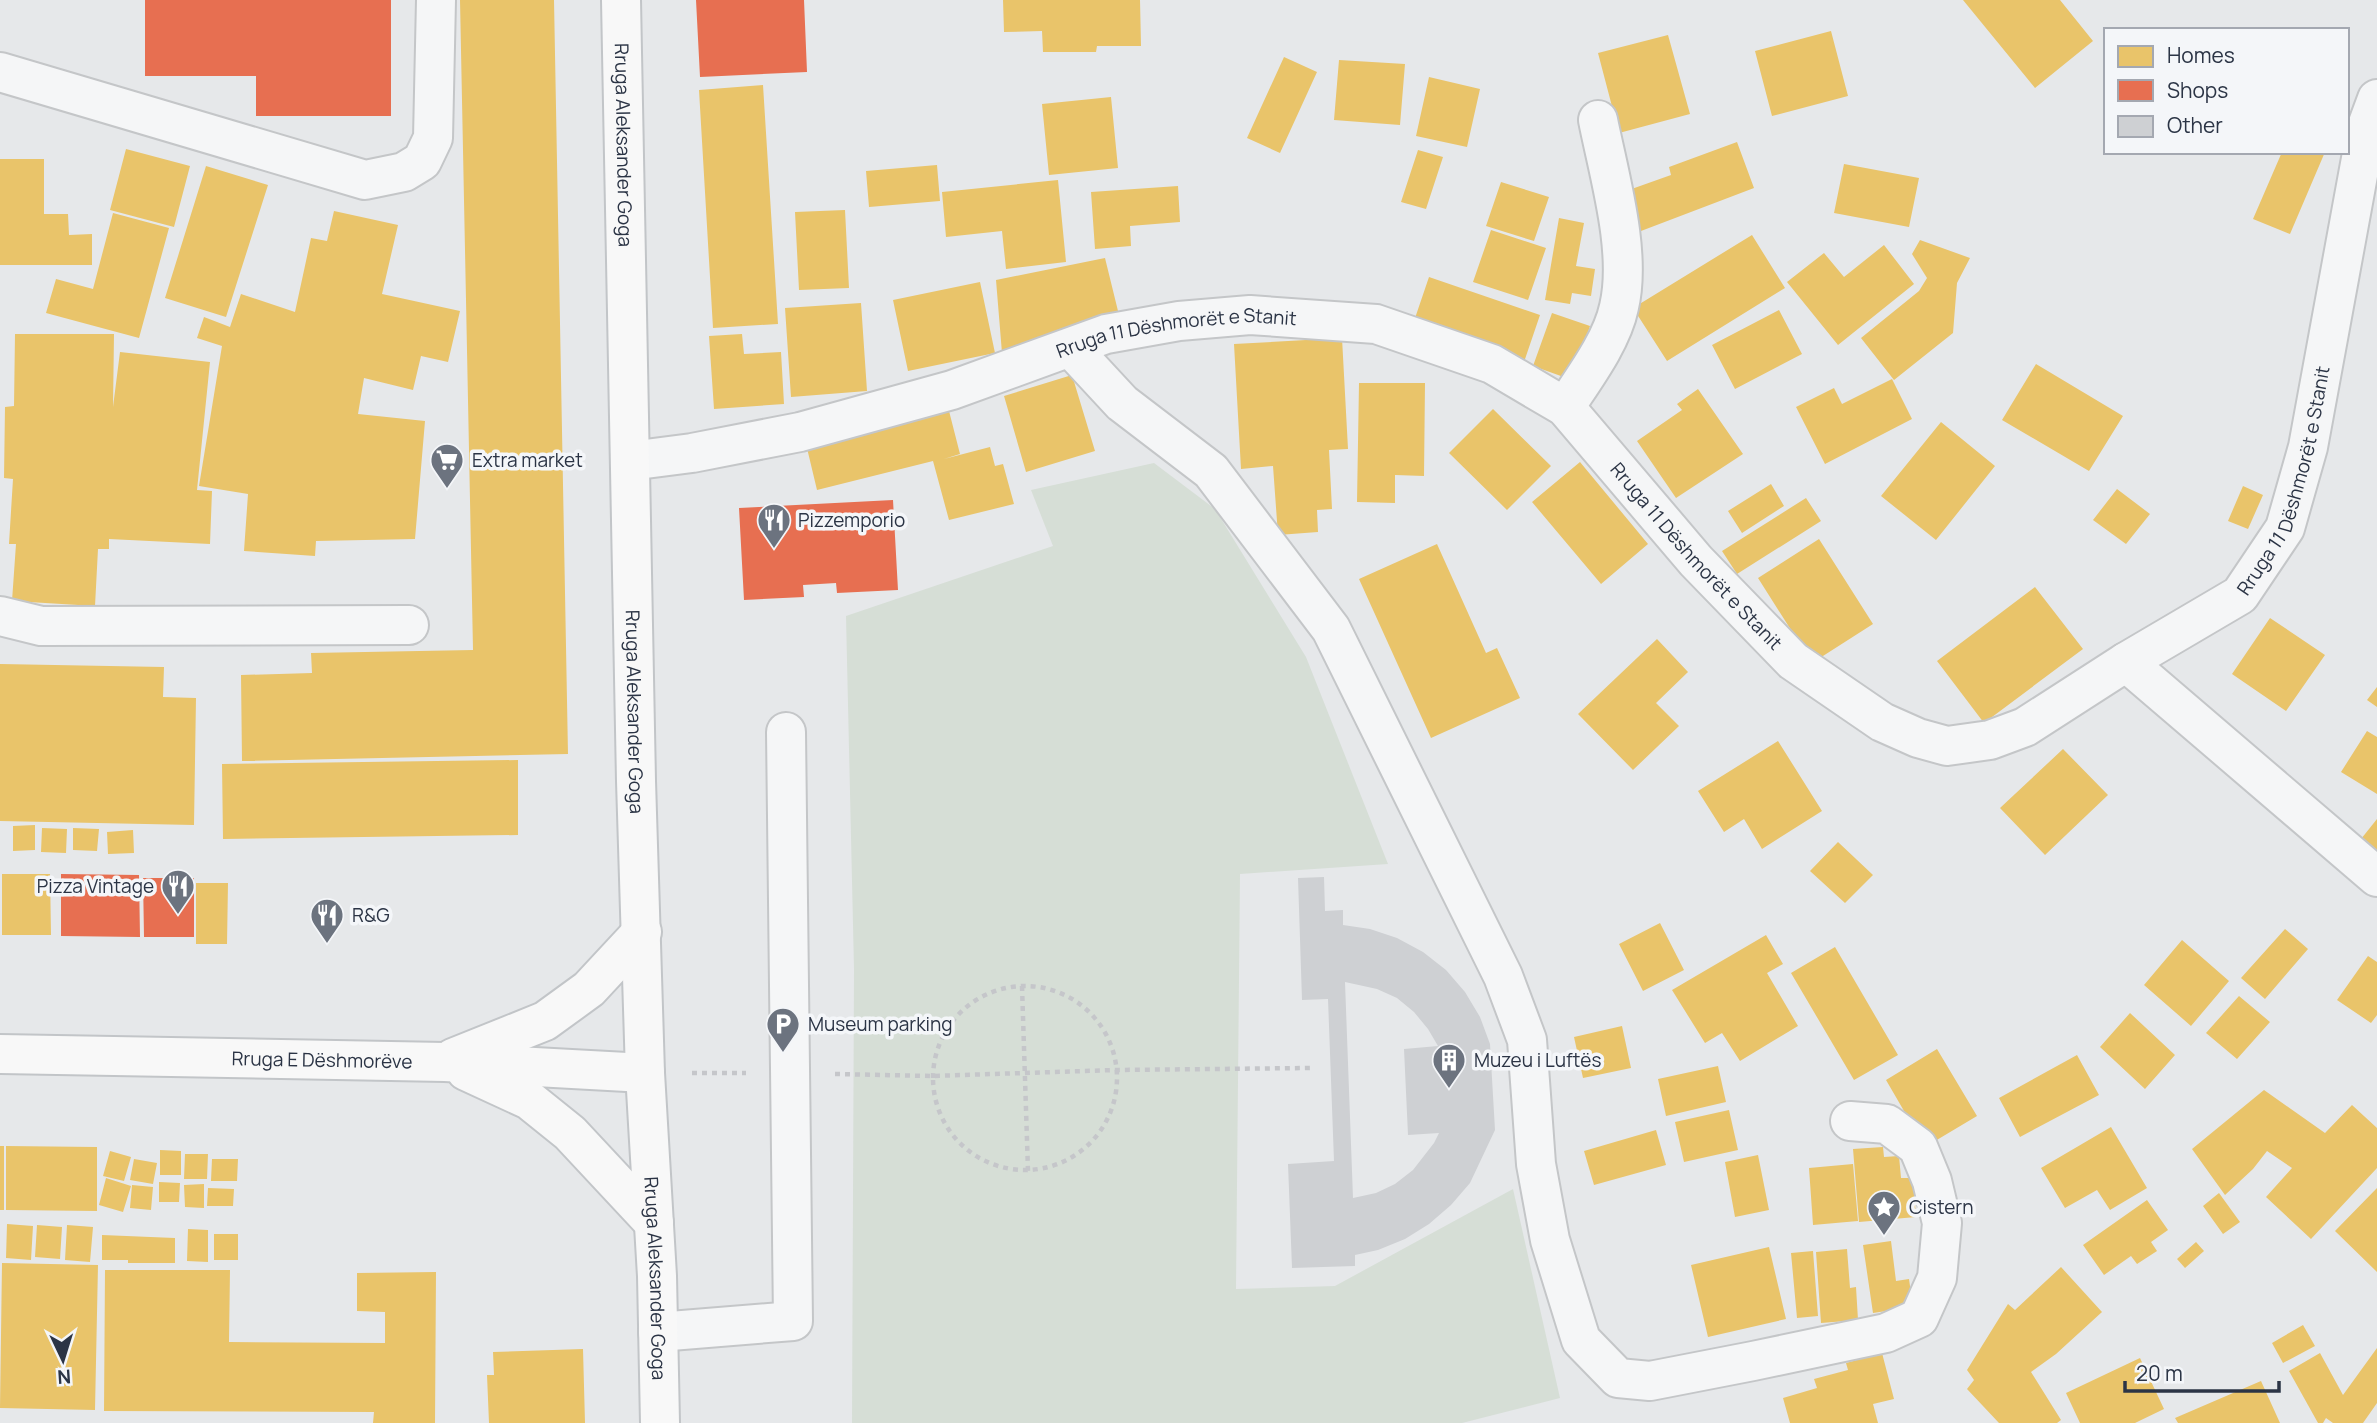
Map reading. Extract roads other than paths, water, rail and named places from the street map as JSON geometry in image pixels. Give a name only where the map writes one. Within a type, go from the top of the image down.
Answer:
[{"type":"main road","name":"Rruga Aleksander Goga","points":[[621,0],[636,781],[660,1423]]},
{"type":"main road","points":[[444,1062],[545,1021],[589,989],[642,932]]},
{"type":"main road","name":"Rruga E Dëshmorëve","points":[[0,1054],[444,1062],[645,1073]]},
{"type":"main road","points":[[444,1062],[529,1100],[570,1133],[654,1223]]},
{"type":"street","points":[[0,72],[365,180],[404,172],[422,161],[432,138],[436,0]]},
{"type":"street","name":"Rruga 11 Dëshmorët e Stanit","points":[[630,461],[692,453],[800,432],[952,390],[1107,334],[1179,321],[1251,315],[1376,324],[1492,364],[1565,407],[1696,561],[1793,661],[1882,722],[1947,747],[1990,740],[2025,727],[2240,595],[2285,528],[2308,447],[2367,125],[2377,99]]},
{"type":"street","points":[[1565,407],[1600,352],[1619,308],[1623,254],[1598,120]]},
{"type":"street","points":[[1071,348],[1122,403],[1211,471],[1331,629],[1503,976],[1527,1040],[1536,1164],[1550,1240],[1581,1340],[1618,1378],[1650,1381],[1753,1361],[1886,1333],[1919,1318],[1937,1278],[1942,1223],[1932,1181],[1918,1147],[1887,1124],[1850,1121]]},
{"type":"street","points":[[0,616],[41,626],[409,625]]},
{"type":"street","points":[[2126,663],[2377,877]]},
{"type":"street","points":[[658,1332],[793,1321],[786,732]]},
{"type":"place","name":"Extra market","points":[[447,490]]},
{"type":"place","name":"Pizzemporio","points":[[774,550]]},
{"type":"place","name":"Pizza Vintage","points":[[178,916]]},
{"type":"place","name":"R&G","points":[[327,945]]},
{"type":"place","name":"Museum parking","points":[[783,1054]]},
{"type":"place","name":"Muzeu i Luftës","points":[[1449,1090]]},
{"type":"place","name":"Cistern","points":[[1884,1237]]}]
